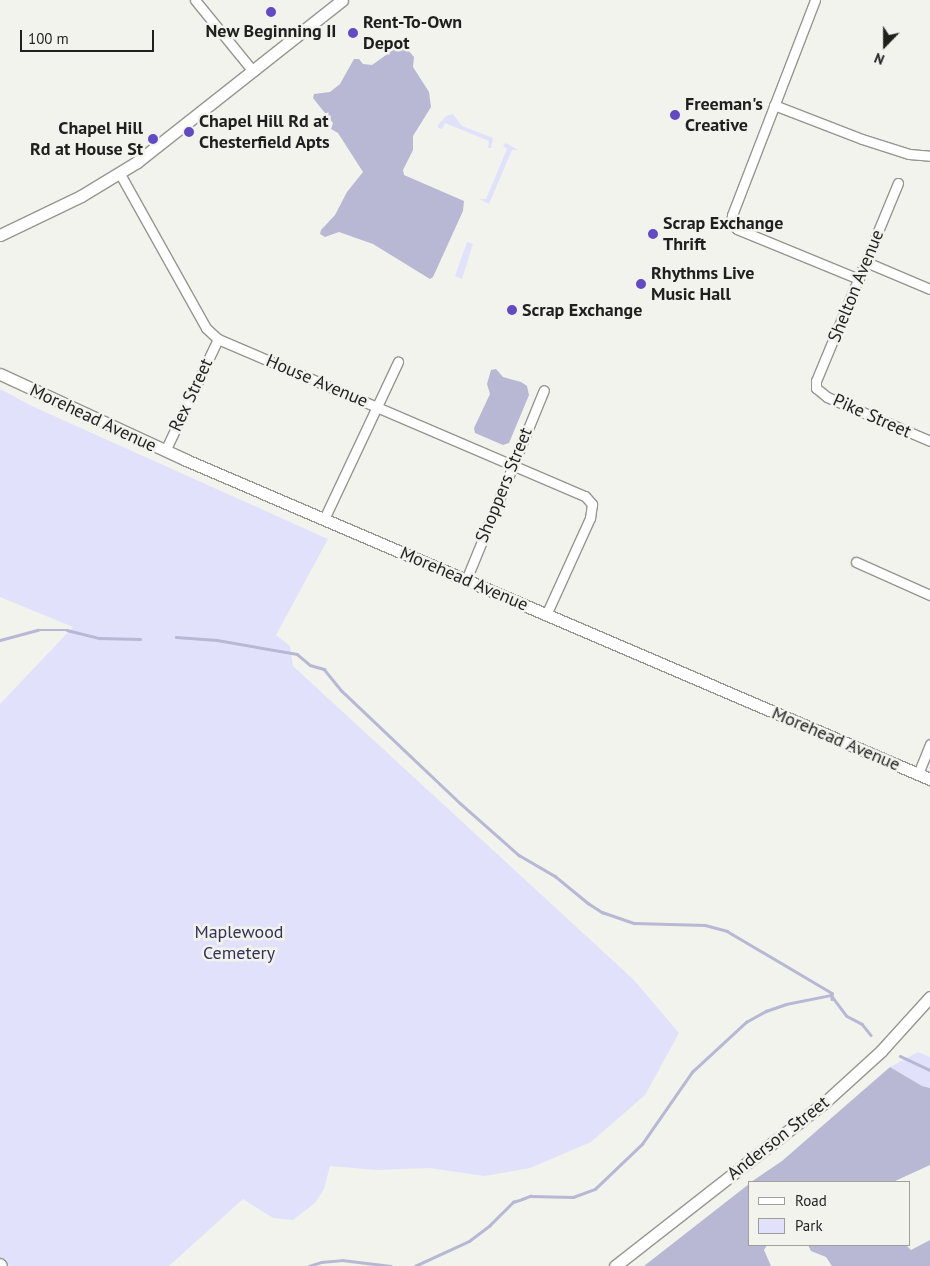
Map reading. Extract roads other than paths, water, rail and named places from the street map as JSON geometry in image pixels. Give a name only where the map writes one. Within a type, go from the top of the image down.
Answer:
[{"type":"street","points":[[195,0],[253,71]]},
{"type":"street","points":[[0,235],[81,196],[120,174],[342,0]]},
{"type":"street","points":[[815,0],[732,215],[731,223],[737,228],[859,278]]},
{"type":"street","points":[[774,105],[862,139],[909,154],[930,156]]},
{"type":"street","name":"House Avenue","points":[[120,174],[206,328],[218,339],[585,496],[592,504],[590,518],[546,615]]},
{"type":"street","name":"Shelton Avenue","points":[[816,388],[816,381],[898,183]]},
{"type":"street","points":[[866,262],[930,289]]},
{"type":"street","name":"Rex Street","points":[[165,451],[218,339]]},
{"type":"street","points":[[324,519],[398,362]]},
{"type":"street","name":"Morehead Avenue","points":[[0,374],[165,451],[930,779]]},
{"type":"street","name":"Pike Street","points":[[816,388],[827,397],[930,442]]},
{"type":"street","name":"Shoppers Street","points":[[466,580],[544,390]]},
{"type":"street","points":[[856,562],[930,595]]},
{"type":"street","points":[[918,774],[930,744]]},
{"type":"street","name":"Anderson Street","points":[[615,1266],[825,1102],[881,1051],[930,997]]},
{"type":"waterway","points":[[0,640],[38,630],[67,630],[100,638],[140,639]]},
{"type":"waterway","points":[[176,637],[217,640],[297,654],[310,665],[324,669],[342,691],[460,803],[519,855],[555,876],[588,903],[602,912],[634,923],[705,925],[727,931],[832,993],[832,999]]},
{"type":"waterway","points":[[415,1266],[469,1241],[490,1225],[513,1202],[530,1196],[573,1197],[595,1189],[642,1144],[692,1072],[746,1022],[766,1011],[786,1004],[831,995],[847,1016],[862,1024],[871,1035]]},
{"type":"waterway","points":[[900,1056],[930,1070]]},
{"type":"waterway","points":[[309,1266],[321,1262],[342,1260],[391,1266]]},
{"type":"place","name":"New Beginning II","points":[[271,12]]},
{"type":"place","name":"Rent-To-Own Depot","points":[[353,33]]},
{"type":"place","name":"Freeman's Creative","points":[[675,115]]},
{"type":"place","name":"Chapel Hill Rd at Chesterfield Apts","points":[[189,132]]},
{"type":"place","name":"Chapel Hill Rd at House St","points":[[153,139]]},
{"type":"place","name":"Scrap Exchange Thrift","points":[[653,234]]},
{"type":"place","name":"Rhythms Live Music Hall","points":[[641,284]]},
{"type":"place","name":"Scrap Exchange","points":[[512,310]]},
{"type":"park label","name":"Maplewood Cemetery","points":[[239,943]]}]
